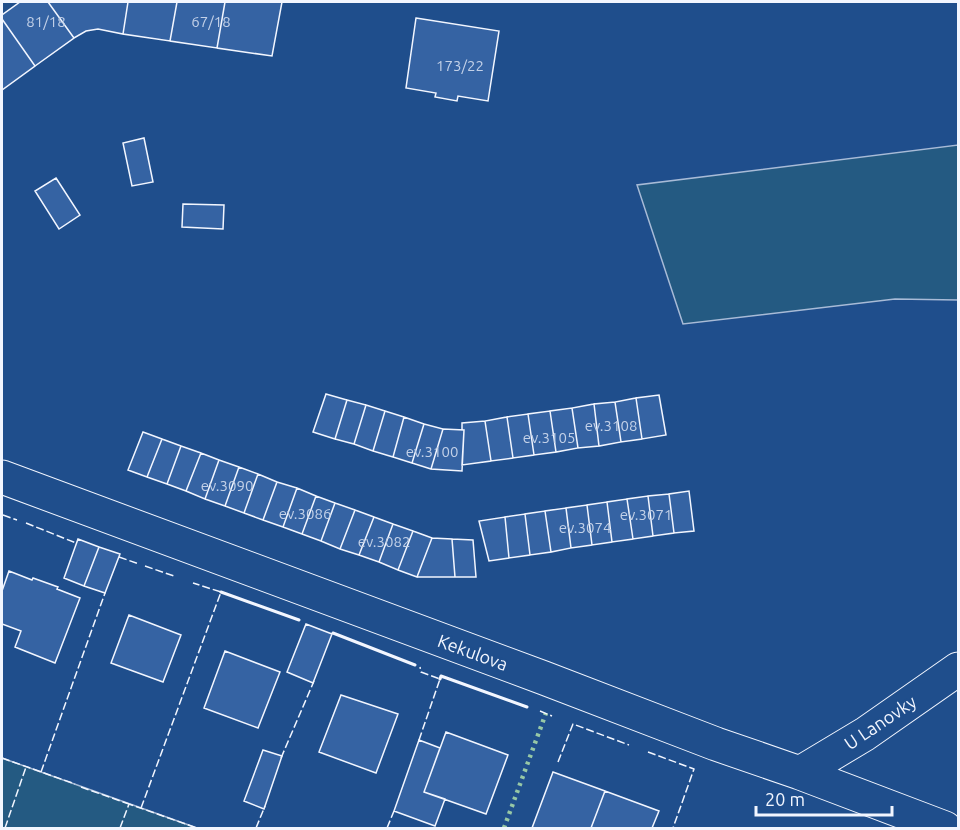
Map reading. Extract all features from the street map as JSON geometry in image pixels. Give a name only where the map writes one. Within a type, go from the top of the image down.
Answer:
[{"type":"street","name":"Kekulova","points":[[2,477],[716,744],[800,772],[945,828]]},
{"type":"street","name":"U Lanovky","points":[[800,772],[865,734],[958,669]]},
{"type":"shaded area","points":[[958,145],[958,300],[895,299],[683,324],[637,185]]},
{"type":"shaded area","points":[[2,758],[197,828],[2,828]]},
{"type":"building","points":[[20,2],[48,2],[74,38],[35,66],[2,19],[2,15]]},
{"type":"building","points":[[48,2],[128,2],[123,34],[98,29],[86,31],[74,38]]},
{"type":"building","points":[[128,2],[177,2],[170,41],[123,34]]},
{"type":"building","points":[[177,2],[225,2],[217,48],[170,41]]},
{"type":"building","points":[[225,2],[282,2],[272,56],[217,48]]},
{"type":"building","points":[[416,18],[499,31],[488,101],[458,96],[457,101],[435,97],[436,93],[406,88]]},
{"type":"building","points":[[2,19],[35,66],[2,90]]},
{"type":"building","points":[[144,138],[153,182],[132,186],[123,143]]},
{"type":"building","points":[[56,178],[80,215],[59,229],[35,191]]},
{"type":"building","points":[[183,204],[224,205],[223,229],[182,227]]},
{"type":"building","points":[[326,394],[347,400],[335,439],[313,432]]},
{"type":"building","points":[[659,395],[666,435],[642,439],[636,398]]},
{"type":"building","points":[[636,398],[642,439],[621,442],[615,402]]},
{"type":"building","points":[[347,400],[366,405],[354,444],[335,439]]},
{"type":"building","points":[[615,402],[621,442],[599,446],[594,404]]},
{"type":"building","points":[[594,404],[599,446],[578,448],[572,408]]},
{"type":"building","points":[[366,405],[385,411],[373,451],[354,444]]},
{"type":"building","points":[[572,408],[578,448],[556,452],[550,411]]},
{"type":"building","points":[[385,411],[404,417],[393,457],[373,451]]},
{"type":"building","points":[[550,411],[556,452],[534,455],[528,414]]},
{"type":"building","points":[[528,414],[534,455],[513,458],[507,417]]},
{"type":"building","points":[[404,417],[424,424],[412,463],[393,457]]},
{"type":"building","points":[[507,417],[513,458],[491,461],[485,421]]},
{"type":"building","points":[[485,421],[491,461],[462,465],[464,430],[462,430],[462,423]]},
{"type":"building","points":[[424,424],[443,429],[431,469],[412,463]]},
{"type":"building","points":[[443,429],[464,430],[462,471],[431,469]]},
{"type":"building","points":[[143,432],[162,439],[147,477],[128,470]]},
{"type":"building","points":[[162,439],[181,446],[167,484],[147,477]]},
{"type":"building","points":[[181,446],[201,453],[186,491],[167,484]]},
{"type":"building","points":[[201,453],[219,460],[205,499],[186,491]]},
{"type":"building","points":[[219,460],[239,467],[225,506],[205,499]]},
{"type":"building","points":[[239,467],[258,474],[244,513],[225,506]]},
{"type":"building","points":[[258,474],[277,482],[263,520],[244,513]]},
{"type":"building","points":[[277,482],[297,488],[283,527],[263,520]]},
{"type":"building","points":[[297,488],[316,496],[302,534],[283,527]]},
{"type":"building","points":[[689,491],[694,531],[674,533],[669,494]]},
{"type":"building","points":[[669,494],[674,533],[653,536],[648,496]]},
{"type":"building","points":[[316,496],[335,503],[321,541],[302,534]]},
{"type":"building","points":[[648,496],[653,536],[633,539],[627,499]]},
{"type":"building","points":[[627,499],[633,539],[612,542],[607,502]]},
{"type":"building","points":[[607,502],[612,542],[592,545],[587,505]]},
{"type":"building","points":[[335,503],[355,510],[340,549],[321,541]]},
{"type":"building","points":[[587,505],[592,545],[571,548],[566,508]]},
{"type":"building","points":[[566,508],[571,548],[551,552],[545,511]]},
{"type":"building","points":[[355,510],[374,517],[359,555],[340,549]]},
{"type":"building","points":[[545,511],[551,552],[530,555],[525,514]]},
{"type":"building","points":[[525,514],[530,555],[509,558],[505,517]]},
{"type":"building","points":[[374,517],[393,524],[379,562],[359,555]]},
{"type":"building","points":[[505,517],[509,558],[489,561],[479,521]]},
{"type":"building","points":[[393,524],[413,531],[398,570],[379,562]]},
{"type":"building","points":[[413,531],[432,538],[417,577],[398,570]]},
{"type":"building","points":[[432,538],[452,539],[455,577],[417,577]]},
{"type":"building","points":[[78,539],[99,547],[84,586],[64,578]]},
{"type":"building","points":[[452,539],[473,540],[476,577],[455,577]]},
{"type":"building","points":[[99,547],[120,554],[105,593],[84,586]]},
{"type":"building","points":[[9,571],[58,587],[57,589],[80,598],[55,663],[15,647],[21,631],[2,624],[2,591]]},
{"type":"building","points":[[129,615],[181,635],[163,682],[111,663]]},
{"type":"building","points":[[306,624],[332,634],[313,683],[287,672]]},
{"type":"building","points":[[225,651],[280,672],[258,728],[204,708]]},
{"type":"building","points":[[341,695],[398,714],[376,773],[319,752]]},
{"type":"building","points":[[446,732],[508,755],[486,814],[424,792]]},
{"type":"building","points":[[419,740],[440,748],[424,792],[445,799],[435,826],[394,811]]},
{"type":"building","points":[[263,750],[282,756],[264,809],[244,801]]},
{"type":"building","points":[[553,772],[605,791],[591,828],[532,828]]},
{"type":"building","points":[[605,791],[659,811],[652,828],[591,828]]},
{"type":"hedge","points":[[504,828],[546,713]]},
{"type":"fence","points":[[3,515],[17,520]]},
{"type":"fence","points":[[26,523],[76,543]]},
{"type":"fence","points":[[119,557],[139,564]]},
{"type":"fence","points":[[145,566],[174,576]]},
{"type":"fence","points":[[141,808],[221,592],[193,583]]},
{"type":"fence","points":[[41,772],[105,593]]},
{"type":"fence","points":[[419,740],[440,679],[421,672],[420,667]]},
{"type":"fence","points":[[281,758],[314,681]]},
{"type":"fence","points":[[540,711],[552,716]]},
{"type":"fence","points":[[558,762],[573,724],[629,745]]},
{"type":"fence","points":[[648,752],[694,769],[673,828]]},
{"type":"fence","points":[[2,758],[75,784]]},
{"type":"fence","points":[[5,828],[26,767]]},
{"type":"fence","points":[[81,787],[129,804]]},
{"type":"fence","points":[[120,828],[129,804],[197,828]]},
{"type":"fence","points":[[256,828],[265,806]]},
{"type":"fence","points":[[387,828],[394,811]]},
{"type":"wall","points":[[221,592],[299,620]]},
{"type":"wall","points":[[333,633],[415,665]]},
{"type":"wall","points":[[440,679],[441,676],[527,707]]}]
